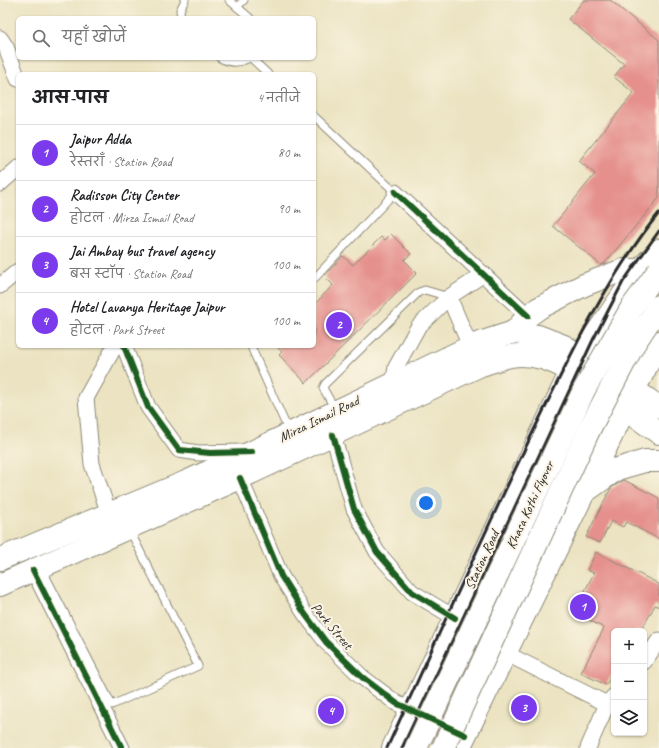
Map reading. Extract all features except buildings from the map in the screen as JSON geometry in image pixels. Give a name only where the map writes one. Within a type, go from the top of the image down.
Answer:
[{"type":"main road","points":[[521,324],[539,308],[584,285],[622,270],[650,270],[659,250]]},
{"type":"main road","name":"Station Road","points":[[393,748],[576,364],[650,270]]},
{"type":"main road","name":"Khasa Kothi Flyover","points":[[416,748],[584,390],[632,307],[650,270]]},
{"type":"main road","name":"Khasa Kothi Flyover","points":[[443,748],[590,428],[634,344],[659,306]]},
{"type":"main road","name":"Mirza Ismail Road","points":[[0,559],[252,452],[470,346],[521,324],[538,336],[564,346],[576,364],[630,399]]},
{"type":"main road","points":[[462,741],[659,342]]},
{"type":"main road","name":"Mirza Ismail Road","points":[[0,585],[240,478],[481,365],[512,356],[535,356],[556,363],[576,364]]},
{"type":"main road","points":[[630,399],[659,407]]},
{"type":"main road","points":[[630,399],[659,433]]},
{"type":"main road","points":[[584,492],[617,469],[645,461],[659,461]]},
{"type":"street","points":[[0,38],[6,47],[16,74]]},
{"type":"street","points":[[0,184],[16,170]]},
{"type":"street","points":[[395,192],[484,274],[521,324]]},
{"type":"street","points":[[0,286],[16,273]]},
{"type":"street","points":[[393,384],[396,367],[418,327],[449,297],[484,274]]},
{"type":"street","points":[[449,297],[470,346]]},
{"type":"street","points":[[109,514],[92,464],[86,398],[114,348]]},
{"type":"street","points":[[125,348],[148,406],[179,450],[210,453],[252,452]]},
{"type":"street","points":[[333,435],[354,509],[377,552],[412,592],[455,618]]},
{"type":"street","name":"Park Street","points":[[240,478],[281,576],[305,614],[322,636],[362,676],[396,703],[411,710],[462,741]]},
{"type":"street","points":[[37,569],[122,748]]},
{"type":"street","points":[[647,658],[659,640]]},
{"type":"street","points":[[505,653],[611,700],[588,748]]},
{"type":"lane","points":[[180,16],[180,10],[185,0]]},
{"type":"lane","points":[[229,0],[248,16]]},
{"type":"lane","points":[[237,6],[244,0]]},
{"type":"lane","points":[[226,60],[235,63],[246,60]]},
{"type":"lane","points":[[253,60],[266,72]]},
{"type":"lane","points":[[316,118],[395,192],[316,277]]},
{"type":"lane","points":[[336,411],[325,394],[323,388],[325,384],[419,292],[425,290],[449,297]]},
{"type":"lane","points":[[252,348],[290,434]]},
{"type":"lane","points":[[37,569],[112,705],[119,702],[198,666],[128,528]]},
{"type":"railway","points":[[387,748],[495,511],[575,347],[622,264],[659,213]]},
{"type":"railway","points":[[402,748],[593,340],[623,282],[659,231]]},
{"type":"cycle path","points":[[395,192],[528,316]]},
{"type":"cycle path","points":[[125,348],[148,407],[179,450],[210,453],[252,452]]},
{"type":"cycle path","points":[[333,435],[354,509],[377,552],[412,592],[455,618]]},
{"type":"cycle path","points":[[240,478],[281,576],[305,614],[326,642],[362,677],[396,703],[465,735]]},
{"type":"cycle path","points":[[33,570],[122,748]]},
{"type":"place","name":"Radisson City Center","points":[[339,325]]},
{"type":"place","name":"Jaipur Adda","points":[[583,607]]},
{"type":"place","name":"Jai Ambay bus travel agency","points":[[524,708]]},
{"type":"place","name":"Hotel Lavanya Heritage Jaipur","points":[[331,711]]}]
